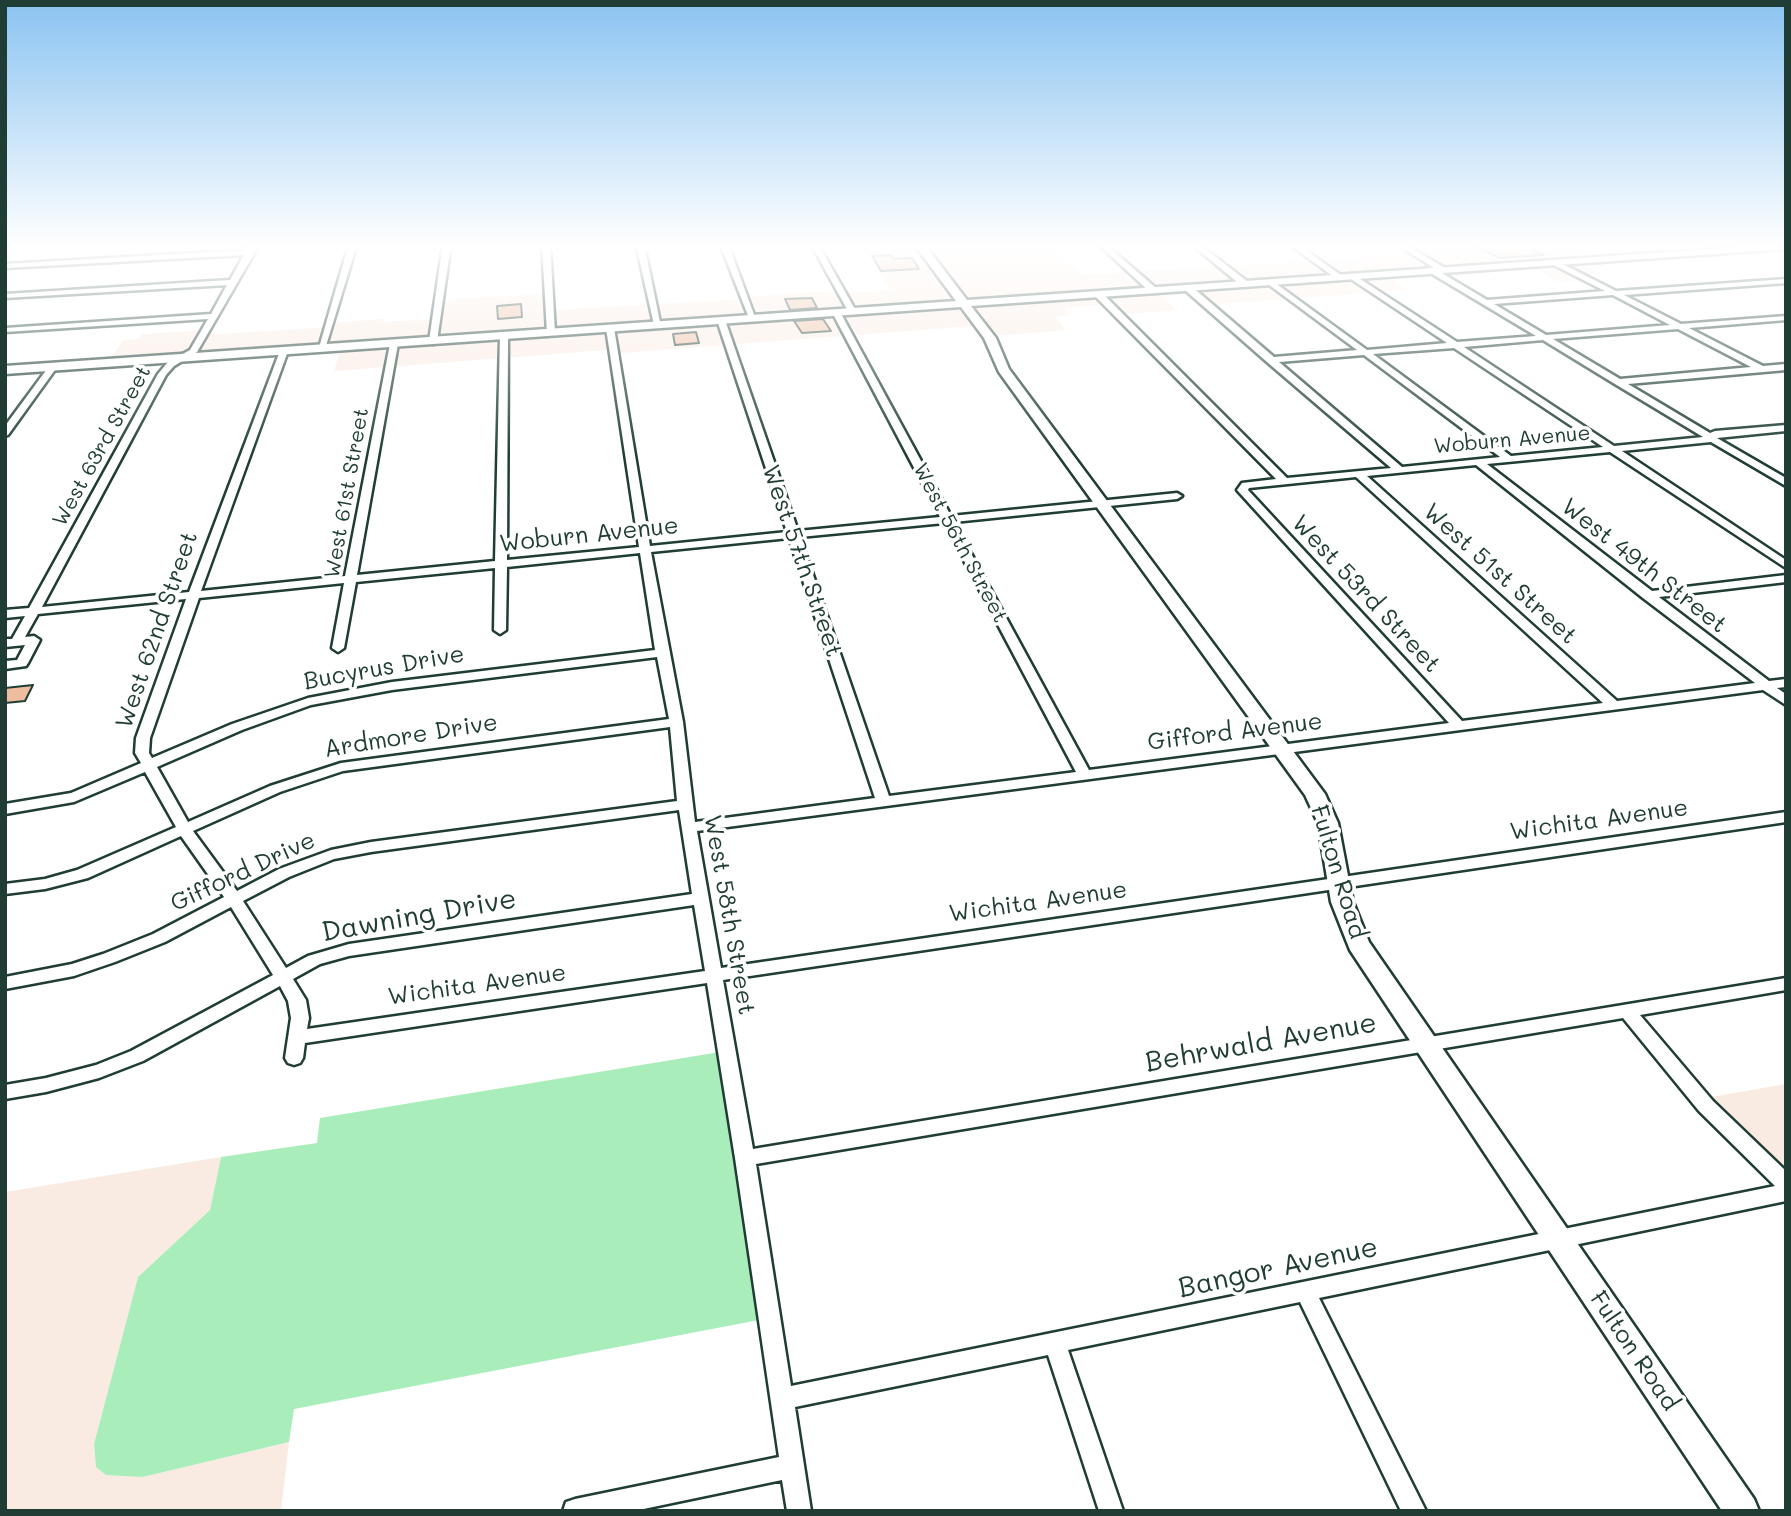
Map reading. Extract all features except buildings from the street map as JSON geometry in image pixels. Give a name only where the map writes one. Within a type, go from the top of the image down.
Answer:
[{"type":"main road","points":[[5,370],[798,315]]},
{"type":"main road","name":"Fulton Road","points":[[972,315],[990,338],[1003,369],[1315,794],[1328,823],[1342,902],[1358,944],[1742,1511]]},
{"type":"street","points":[[321,349],[331,315]]},
{"type":"street","points":[[433,341],[437,315]]},
{"type":"street","points":[[550,315],[551,332]]},
{"type":"street","points":[[656,315],[658,325]]},
{"type":"street","name":"West 56th Street","points":[[837,315],[1084,774]]},
{"type":"street","points":[[1119,315],[1283,480]]},
{"type":"street","points":[[1218,315],[1399,470]]},
{"type":"street","points":[[1315,315],[1509,459]]},
{"type":"street","points":[[1411,315],[1786,565]]},
{"type":"street","points":[[1506,315],[1786,484]]},
{"type":"street","points":[[1656,315],[1761,369]]},
{"type":"street","points":[[5,330],[214,316]]},
{"type":"street","name":"West 63rd Street","points":[[11,642],[33,611],[162,374],[171,364],[186,358],[192,352],[214,316]]},
{"type":"street","points":[[1270,360],[1786,318]]},
{"type":"street","name":"West 57th Street","points":[[721,320],[883,801]]},
{"type":"street","name":"West 58th Street","points":[[610,328],[648,550],[662,653],[676,722],[685,805],[746,1158],[799,1511]]},
{"type":"street","points":[[500,630],[504,336]]},
{"type":"street","name":"West 61st Street","points":[[338,648],[394,344]]},
{"type":"street","name":"West 62nd Street","points":[[284,351],[192,597],[143,738],[142,753],[184,830],[234,899],[297,1000],[300,1018],[294,1058]]},
{"type":"street","points":[[5,433],[53,367]]},
{"type":"street","points":[[1618,382],[1786,367]]},
{"type":"street","name":"Woburn Avenue","points":[[1242,490],[1247,485],[1283,480],[1711,439],[1715,435],[1786,428]]},
{"type":"street","name":"West 49th Street","points":[[1478,462],[1786,701]]},
{"type":"street","name":"West 51st Street","points":[[1358,474],[1614,705]]},
{"type":"street","name":"West 53rd Street","points":[[1242,490],[1459,726]]},
{"type":"street","name":"Woburn Avenue","points":[[5,614],[1177,496]]},
{"type":"street","points":[[1647,594],[1786,578]]},
{"type":"street","name":"West 63rd Street","points":[[5,665],[22,663],[34,640],[11,642]]},
{"type":"street","name":"Bucyrus Drive","points":[[5,809],[74,797],[272,713],[353,691],[662,653]]},
{"type":"street","name":"Gifford Avenue","points":[[690,827],[1786,683]]},
{"type":"street","name":"Ardmore Drive","points":[[5,889],[45,884],[82,874],[275,789],[341,767],[676,722]]},
{"type":"street","name":"Gifford Drive","points":[[5,983],[74,970],[109,958],[159,938],[284,873],[331,855],[372,847],[685,805]]},
{"type":"street","name":"Wichita Avenue","points":[[298,1037],[1786,817]]},
{"type":"street","name":"Dawning Drive","points":[[5,1092],[46,1085],[99,1071],[137,1056],[314,960],[349,950],[702,898]]},
{"type":"street","name":"Behrwald Avenue","points":[[746,1158],[1786,984]]},
{"type":"street","points":[[1627,1011],[1706,1106],[1786,1184]]},
{"type":"street","name":"Bangor Avenue","points":[[782,1399],[1786,1192]]},
{"type":"street","points":[[1306,1293],[1413,1511]]},
{"type":"street","points":[[1055,1344],[1111,1511]]},
{"type":"street","points":[[575,1511],[792,1466]]},
{"type":"shaded area","points":[[441,315],[1069,315],[1055,316],[1066,330],[995,336],[986,325],[620,353],[619,349],[334,371],[342,345],[110,360],[123,340],[139,339],[142,334],[208,330],[206,335],[330,327],[332,323],[383,319],[384,322],[440,319]]},
{"type":"shaded area","points":[[1786,1084],[1786,1169],[1711,1097]]},
{"type":"shaded area","points":[[221,1157],[210,1210],[138,1277],[94,1444],[96,1466],[143,1477],[289,1442],[281,1511],[5,1511],[5,1192]]},
{"type":"green space","points":[[720,1052],[759,1320],[294,1409],[289,1442],[143,1477],[106,1475],[96,1467],[94,1444],[138,1277],[210,1210],[221,1157],[317,1143],[320,1118]]}]
